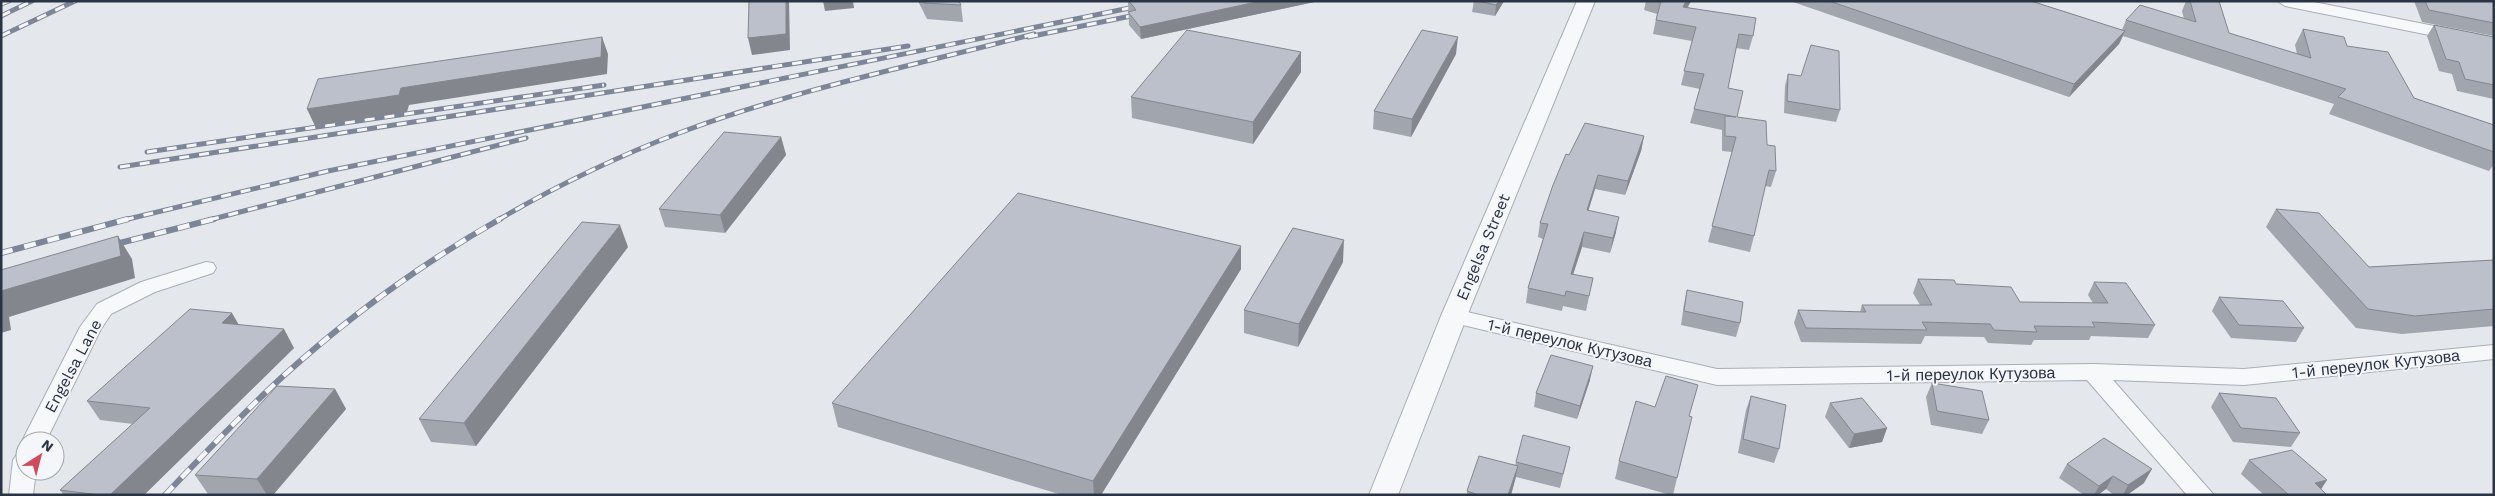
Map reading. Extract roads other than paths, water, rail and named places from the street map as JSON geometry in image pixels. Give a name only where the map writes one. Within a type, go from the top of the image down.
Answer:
[{"type":"street","name":"Engelsa Street","points":[[1383,495],[1454,316],[1586,1]]},
{"type":"street","points":[[2285,1],[2494,43]]},
{"type":"street","name":"Engelsa Lane","points":[[39,431],[91,327],[104,309],[148,287],[206,268]]},
{"type":"street","name":"1-й переулок Кутузова","points":[[1454,316],[1717,377],[2093,372],[2244,377],[2494,352]]},
{"type":"street","points":[[2093,372],[2202,495]]},
{"type":"street","points":[[21,495],[23,481]]},
{"type":"railway","points":[[1,4],[9,1]]},
{"type":"railway","points":[[1,16],[32,1]]},
{"type":"railway","points":[[1,36],[75,1]]},
{"type":"railway","points":[[127,219],[328,171],[1164,1]]},
{"type":"railway","points":[[1028,37],[1131,16]]},
{"type":"railway","points":[[498,220],[542,195],[609,162],[679,133],[722,118],[810,91],[1034,34]]},
{"type":"railway","points":[[120,167],[908,46]]},
{"type":"railway","points":[[147,152],[604,85]]},
{"type":"railway","points":[[209,220],[526,138]]},
{"type":"railway","points":[[1,253],[127,219]]},
{"type":"railway","points":[[108,246],[214,219]]},
{"type":"railway","points":[[165,495],[221,436],[305,356],[358,313],[413,273],[500,219]]}]
